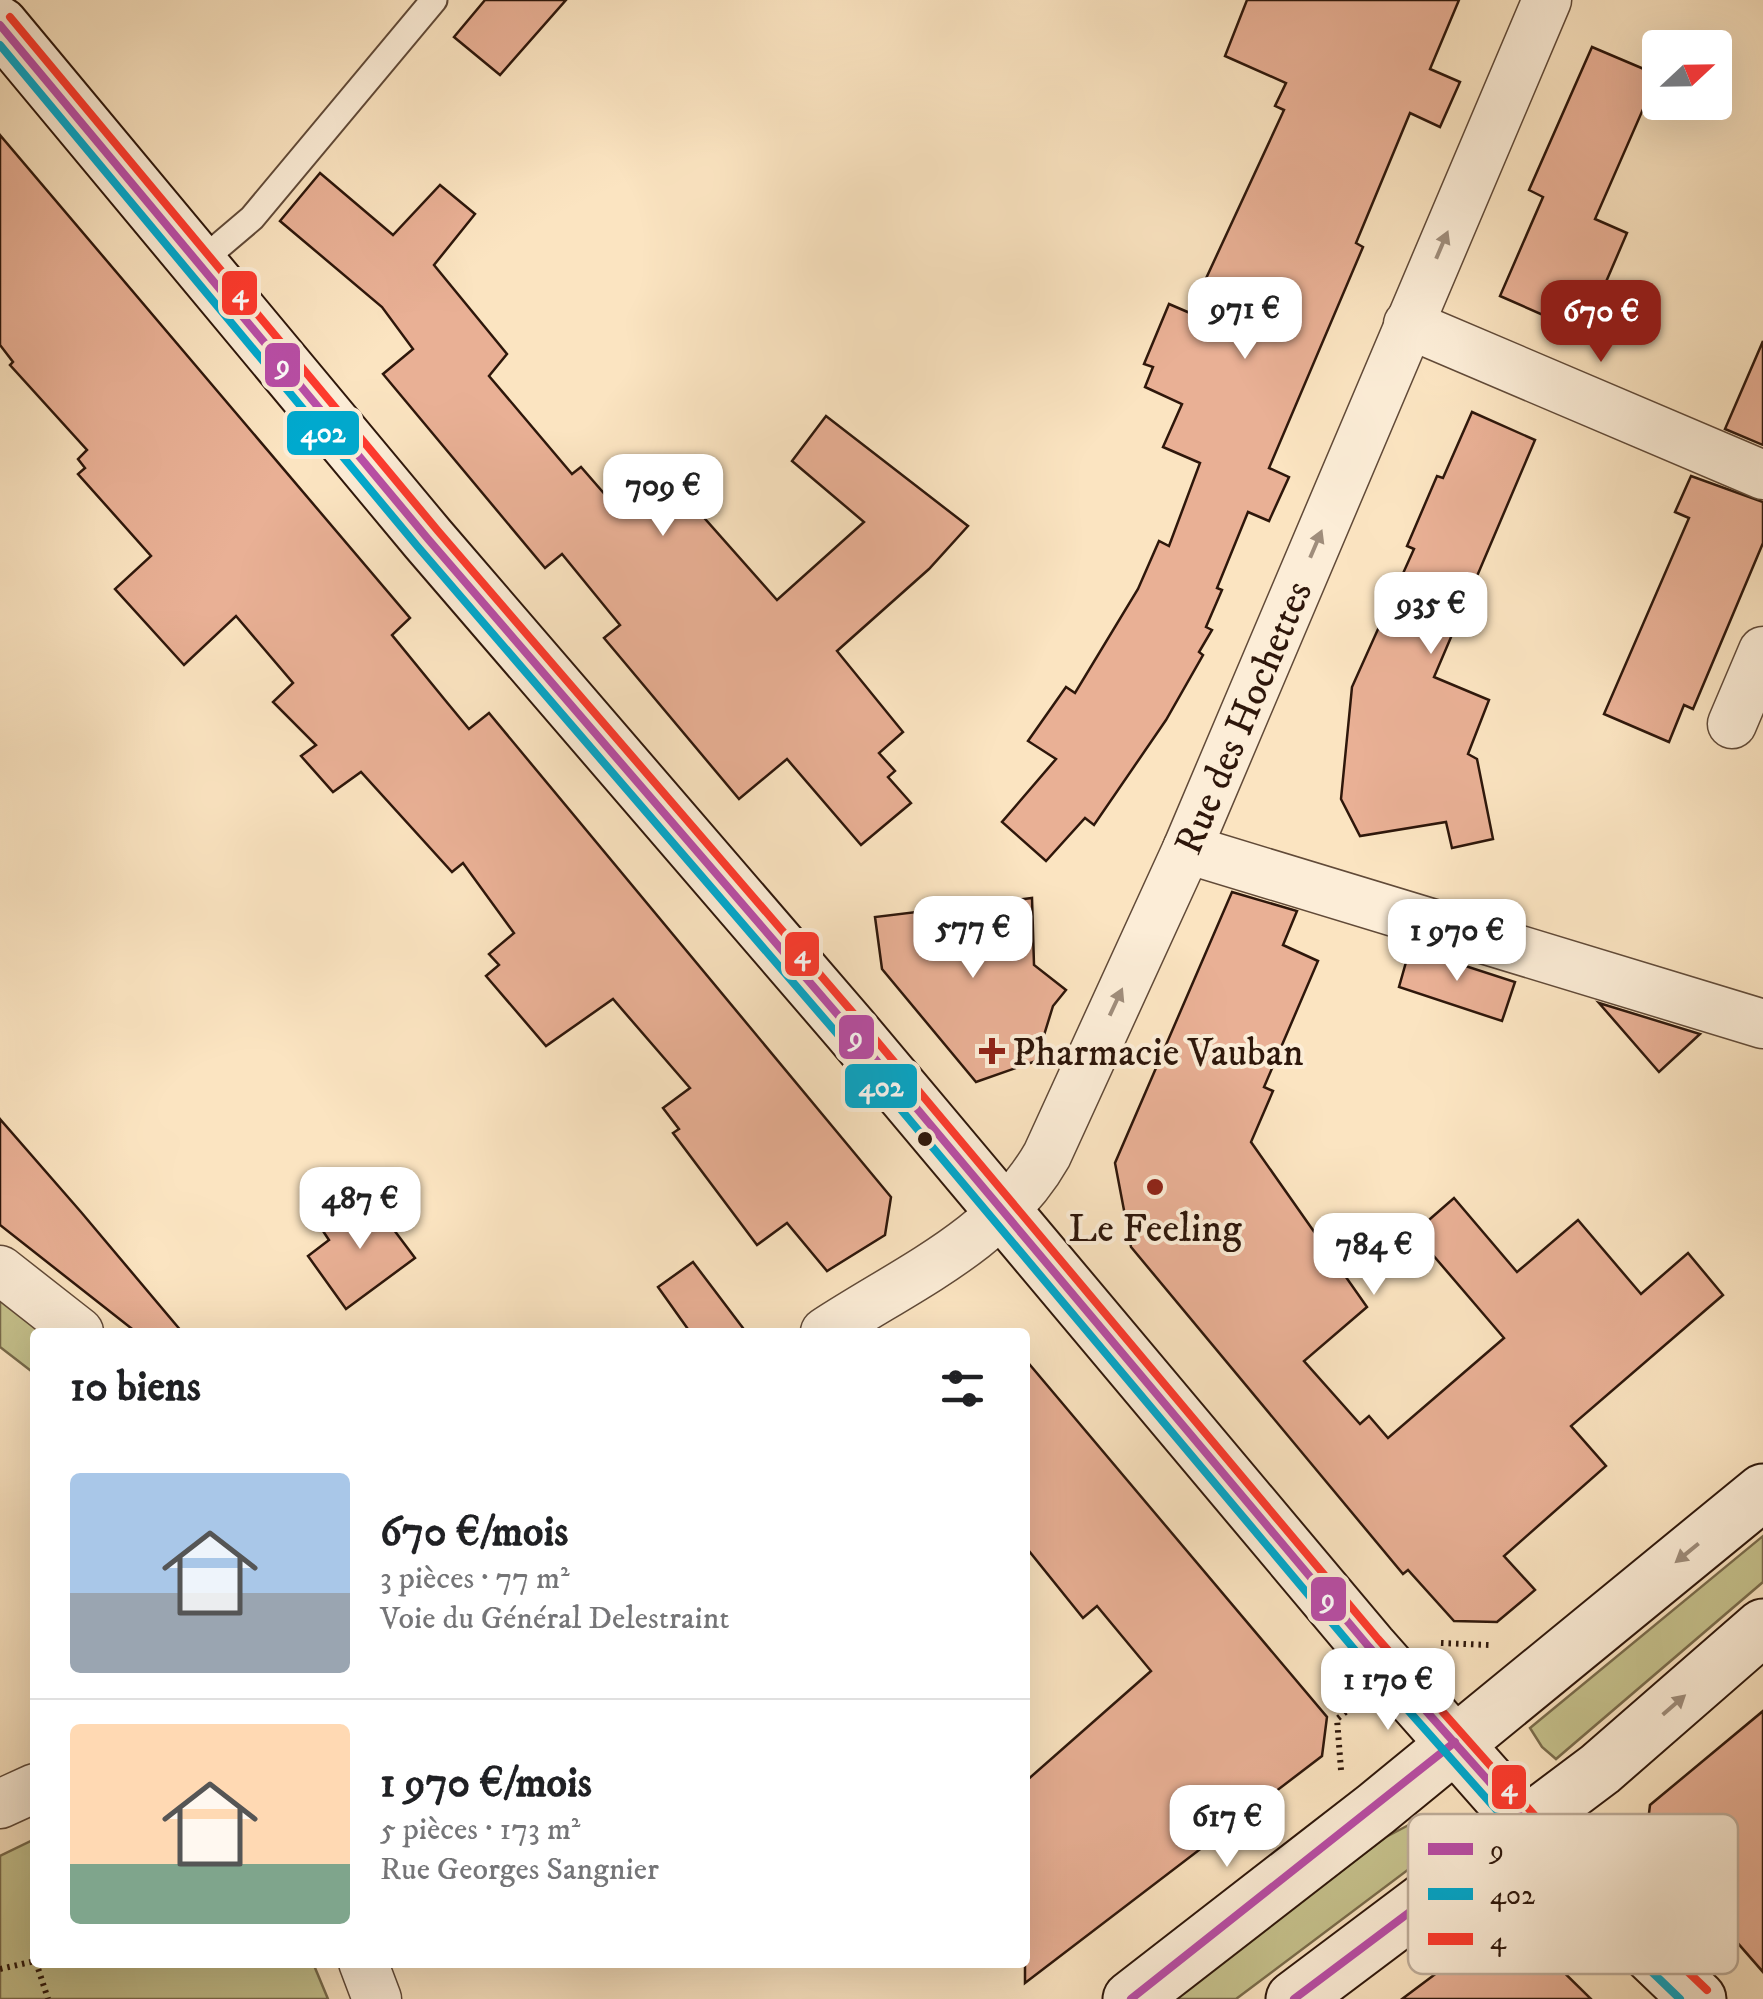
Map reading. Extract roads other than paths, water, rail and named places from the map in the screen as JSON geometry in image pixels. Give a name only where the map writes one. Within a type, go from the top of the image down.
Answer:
[{"type":"main road","points":[[0,24],[1369,1648],[1518,1814]]},
{"type":"main road","points":[[1130,1999],[1763,1492]]},
{"type":"main road","points":[[1540,1814],[1600,1769],[1763,1627]]},
{"type":"main road","points":[[1294,1999],[1408,1914]]},
{"type":"main road","points":[[1672,1974],[1698,1999]]},
{"type":"street","name":"Rue des Hochettes","points":[[833,1328],[948,1260],[1028,1189],[1047,1155],[1187,850],[1547,0]]},
{"type":"street","points":[[1408,324],[1763,474]]},
{"type":"street","points":[[1732,724],[1763,651]]},
{"type":"street","points":[[1187,850],[1763,1024]]},
{"type":"street","points":[[0,1270],[73,1328]]},
{"type":"street","points":[[0,1804],[30,1790]]},
{"type":"street","points":[[365,1968],[377,1999]]},
{"type":"lane","points":[[199,263],[252,218],[434,0]]},
{"type":"place","name":"Pharmacie Vauban","points":[[992,1051]]},
{"type":"place","name":"Le Feeling","points":[[1155,1187]]}]
